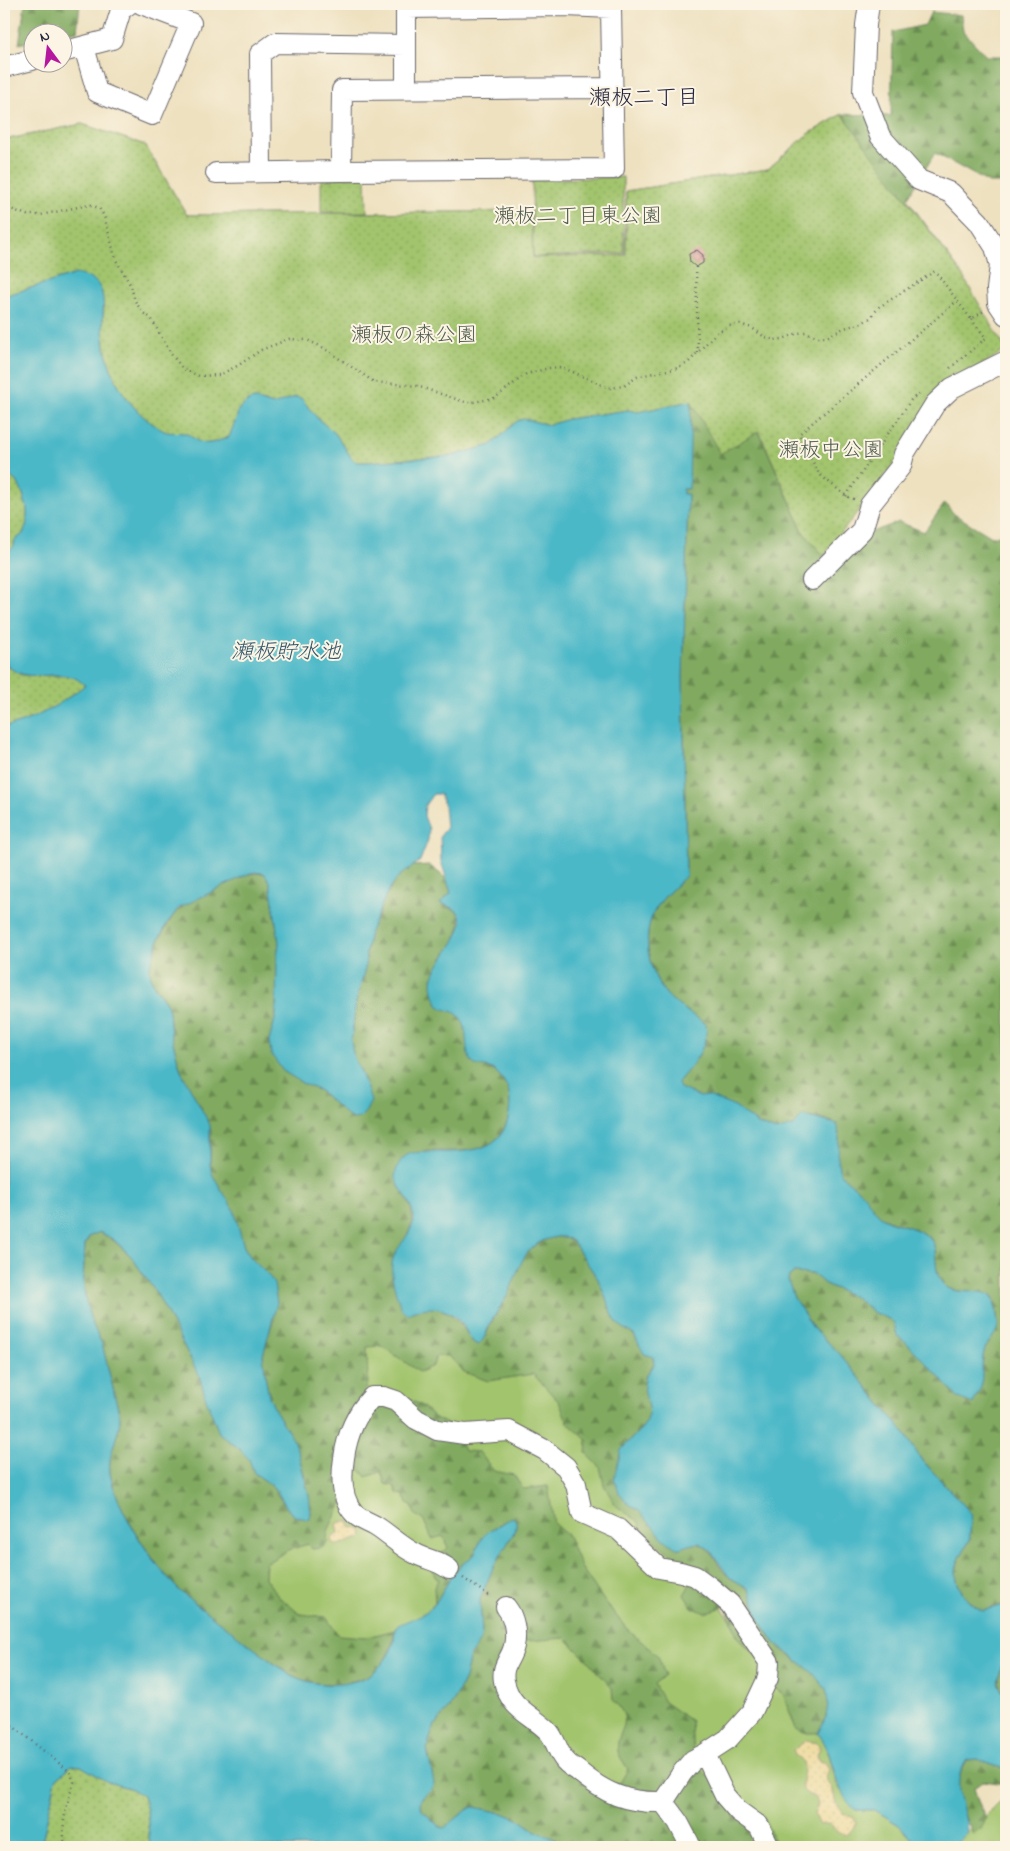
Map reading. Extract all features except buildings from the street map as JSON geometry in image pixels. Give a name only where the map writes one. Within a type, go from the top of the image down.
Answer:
[{"type":"street","points":[[72,49],[112,39],[121,10],[129,4]]},
{"type":"street","points":[[84,46],[98,92],[152,115],[191,23],[141,4]]},
{"type":"street","points":[[869,4],[866,25],[863,92],[880,136],[919,180],[951,193],[1001,245],[997,289],[1002,309]]},
{"type":"street","points":[[216,173],[614,169],[611,8],[566,5],[437,5],[406,8],[406,89]]},
{"type":"street","points":[[261,172],[260,54],[275,43],[405,45]]},
{"type":"street","points":[[4,67],[22,62]]},
{"type":"street","points":[[341,171],[342,90],[613,88]]},
{"type":"street","points":[[812,580],[862,530],[870,505],[901,466],[904,454],[934,404],[952,388],[1006,361]]},
{"type":"street","points":[[449,1569],[438,1561],[419,1556],[403,1548],[378,1527],[354,1514],[343,1493],[342,1469],[346,1440],[364,1405],[372,1397],[384,1397],[396,1401],[416,1419],[437,1430],[465,1434],[509,1431],[545,1450],[566,1467],[576,1484],[582,1513],[618,1529],[659,1568],[695,1576],[730,1604],[769,1662],[768,1678],[752,1712],[728,1738],[693,1760],[663,1802]]},
{"type":"street","points":[[506,1607],[511,1614],[515,1631],[514,1647],[504,1665],[504,1680],[510,1698],[527,1715],[549,1732],[563,1758],[602,1790],[624,1799],[663,1802]]},
{"type":"street","points":[[705,1754],[725,1796],[738,1811],[759,1826],[769,1847]]},
{"type":"street","points":[[663,1802],[678,1822],[689,1842],[687,1847]]},
{"type":"path","points":[[4,205],[27,214],[41,215],[91,205],[99,208],[104,216],[116,260],[131,286],[135,300],[143,313],[151,318],[171,354],[183,368],[199,376],[219,375],[239,365],[261,350],[289,339],[307,340],[322,347],[374,382],[417,386],[468,404],[494,398],[526,374],[549,368],[560,367],[609,388],[624,386],[637,377],[661,371],[675,370],[688,363],[715,334],[728,326],[740,324],[774,340],[806,332],[817,337],[827,337],[844,328],[862,323],[870,318],[879,307],[935,271],[970,319],[1002,309]]},
{"type":"path","points":[[696,267],[698,354]]},
{"type":"path","points":[[870,505],[846,496],[819,474],[799,434],[957,301]]},
{"type":"path","points":[[4,680],[4,692]]},
{"type":"path","points":[[449,1569],[506,1607]]},
{"type":"path","points":[[4,1719],[70,1772],[74,1782],[64,1815],[63,1829],[66,1847]]},
{"type":"green space","points":[[25,4],[80,4],[77,31],[72,32],[72,22],[22,22]]},
{"type":"green space","points":[[931,12],[961,15],[963,31],[986,56],[1006,56],[1006,183],[989,183],[935,153],[907,199],[959,270],[931,311],[759,432],[804,533],[824,556],[864,535],[899,522],[924,532],[945,503],[954,514],[992,537],[1006,533],[1006,1604],[983,1611],[972,1604],[962,1592],[956,1572],[961,1555],[970,1540],[971,1513],[921,1459],[903,1431],[839,1353],[813,1328],[794,1298],[788,1280],[789,1276],[794,1273],[813,1274],[825,1284],[855,1297],[873,1312],[891,1320],[894,1323],[897,1335],[908,1344],[959,1398],[982,1368],[984,1351],[997,1329],[997,1312],[994,1299],[985,1294],[956,1290],[944,1285],[938,1274],[935,1248],[930,1238],[912,1228],[881,1217],[842,1177],[839,1169],[833,1122],[803,1116],[793,1126],[777,1131],[758,1124],[735,1107],[708,1096],[700,1097],[679,1088],[678,1082],[698,1056],[705,1042],[706,1024],[679,1006],[663,991],[652,969],[649,957],[648,932],[650,920],[658,905],[686,876],[683,677],[688,495],[683,494],[683,489],[688,489],[76,274],[4,296],[4,140],[82,124],[145,145],[187,215],[531,211],[532,258],[625,255],[626,191],[768,169],[807,135],[842,114],[891,116],[893,32],[925,25]]},
{"type":"green space","points":[[22,24],[22,43],[19,44]]},
{"type":"green space","name":"瀬板の森公園","points":[[842,114],[959,270],[1006,349],[993,359],[953,379],[893,465],[824,556],[804,533],[759,431],[720,454],[691,401],[638,412],[628,410],[568,419],[549,425],[524,419],[517,421],[491,445],[451,456],[356,462],[335,433],[319,420],[301,398],[295,397],[273,405],[255,399],[250,400],[238,410],[229,437],[212,443],[204,443],[186,434],[169,433],[160,429],[131,404],[115,379],[106,352],[103,322],[104,307],[76,274],[4,296],[4,140],[82,124],[145,145],[187,215],[531,211],[533,258],[626,255],[626,191],[768,169],[807,135]]},
{"type":"green space","points":[[366,177],[367,212],[321,212],[321,178]]},
{"type":"green space","name":"瀬板二丁目東公園","points":[[623,177],[624,253],[533,257],[532,180]]},
{"type":"green space","points":[[4,471],[18,483],[23,494],[27,508],[27,523],[23,534],[15,540],[14,546],[4,557]]},
{"type":"green space","points":[[4,653],[7,666],[21,675],[68,676],[76,678],[85,685],[47,711],[26,721],[4,727]]},
{"type":"green space","points":[[429,865],[447,879],[451,893],[440,903],[457,911],[460,918],[460,927],[453,945],[432,978],[437,1004],[456,1013],[462,1019],[466,1030],[471,1060],[498,1074],[508,1090],[510,1109],[506,1125],[499,1136],[491,1143],[480,1148],[468,1150],[427,1151],[398,1185],[409,1204],[412,1216],[412,1223],[406,1238],[408,1314],[420,1309],[430,1308],[447,1312],[461,1325],[473,1343],[486,1336],[522,1260],[533,1246],[541,1241],[558,1237],[566,1238],[573,1242],[598,1279],[614,1318],[622,1327],[634,1335],[644,1354],[653,1357],[654,1365],[646,1375],[644,1382],[649,1416],[642,1428],[621,1452],[619,1460],[619,1476],[626,1502],[638,1510],[679,1549],[698,1544],[705,1546],[730,1578],[747,1589],[752,1597],[759,1618],[774,1642],[817,1676],[827,1690],[829,1707],[826,1718],[818,1733],[807,1733],[796,1729],[783,1694],[776,1689],[760,1659],[738,1638],[726,1606],[705,1613],[692,1607],[684,1595],[696,1573],[643,1532],[638,1521],[616,1506],[604,1485],[600,1467],[586,1453],[587,1440],[568,1423],[559,1402],[533,1374],[488,1381],[464,1372],[449,1356],[436,1356],[433,1366],[419,1372],[382,1346],[367,1347],[368,1384],[360,1405],[404,1397],[421,1405],[434,1417],[454,1428],[464,1451],[479,1452],[494,1471],[514,1475],[523,1489],[548,1486],[554,1524],[568,1536],[581,1567],[605,1602],[627,1629],[658,1656],[665,1675],[654,1684],[664,1702],[691,1721],[695,1766],[732,1790],[745,1803],[762,1815],[774,1839],[775,1847],[573,1847],[536,1831],[522,1821],[503,1813],[473,1807],[444,1828],[440,1827],[422,1810],[420,1804],[433,1776],[427,1749],[430,1738],[435,1725],[454,1701],[465,1678],[470,1655],[482,1632],[480,1599],[493,1568],[513,1534],[511,1517],[482,1538],[474,1555],[460,1566],[451,1577],[435,1604],[434,1587],[438,1580],[433,1572],[433,1561],[448,1548],[443,1536],[432,1539],[423,1519],[415,1515],[412,1505],[407,1503],[403,1495],[397,1493],[394,1486],[385,1484],[381,1472],[366,1477],[359,1469],[357,1458],[348,1459],[342,1502],[330,1526],[327,1542],[322,1548],[312,1549],[308,1544],[289,1550],[266,1563],[265,1578],[279,1597],[300,1614],[326,1617],[338,1635],[367,1637],[395,1630],[389,1652],[381,1665],[370,1675],[350,1682],[321,1683],[300,1679],[282,1669],[181,1592],[148,1552],[128,1519],[113,1486],[110,1458],[120,1417],[102,1344],[91,1321],[83,1282],[85,1244],[90,1236],[100,1232],[131,1256],[157,1294],[199,1375],[219,1433],[249,1459],[254,1473],[270,1484],[289,1511],[295,1516],[311,1514],[298,1452],[294,1441],[275,1410],[269,1396],[266,1381],[263,1355],[274,1319],[264,1271],[251,1258],[244,1247],[231,1206],[212,1174],[210,1164],[211,1131],[181,1071],[171,1035],[167,1004],[151,979],[150,967],[159,939],[174,914],[186,904],[248,874],[264,873],[270,882],[279,943],[276,1016],[269,1041],[283,1071],[320,1091],[349,1117],[370,1100],[361,1072],[354,1058],[351,1042],[356,1002],[365,969],[370,931],[379,914],[382,902],[398,877],[413,866]],"holes":[[[565,1638],[612,1688],[613,1700],[624,1715],[625,1721],[619,1738],[618,1752],[628,1769],[620,1783],[611,1783],[551,1750],[522,1722],[503,1668],[518,1639],[528,1641]]]},
{"type":"green space","points":[[348,1320],[571,1355],[676,1548],[826,1744],[837,1785],[855,1810],[875,1810],[899,1825],[916,1843],[925,1847],[586,1847],[495,1749],[480,1599],[493,1568],[451,1577],[440,1596],[430,1608],[417,1618],[396,1626],[387,1656],[275,1624],[236,1544]]},
{"type":"green space","points":[[1006,1661],[1006,1701],[1001,1690],[999,1676]]},
{"type":"green space","points":[[977,1759],[1006,1769],[1006,1784],[983,1781],[974,1788],[986,1818],[981,1829],[973,1834],[963,1811],[958,1787],[962,1769],[967,1760]]},
{"type":"green space","points":[[72,1765],[81,1766],[108,1782],[132,1789],[143,1796],[147,1810],[150,1847],[41,1847],[56,1779]]},
{"type":"green space","points":[[1006,1796],[1006,1847],[944,1847],[957,1843]]},
{"type":"sand","points":[[349,1521],[351,1528],[357,1527],[361,1530],[363,1536],[334,1545],[331,1540],[339,1533],[337,1524]]},
{"type":"sand","points":[[806,1740],[818,1743],[820,1748],[817,1755],[820,1761],[825,1762],[829,1769],[826,1777],[828,1784],[832,1786],[836,1804],[843,1813],[854,1818],[856,1823],[847,1834],[844,1835],[837,1832],[830,1824],[820,1825],[814,1814],[818,1804],[815,1797],[804,1791],[802,1787],[803,1762],[796,1757],[793,1751]]},
{"type":"water","name":"瀬板貯水池","points":[[76,274],[93,280],[100,288],[103,299],[104,343],[113,373],[128,400],[139,412],[164,431],[187,434],[204,443],[212,443],[229,437],[238,410],[250,400],[255,399],[273,405],[295,397],[301,398],[319,420],[335,433],[356,462],[451,456],[491,445],[517,421],[524,419],[549,425],[568,419],[628,410],[638,412],[691,401],[689,489],[683,489],[683,494],[688,494],[683,677],[686,876],[665,896],[650,920],[648,932],[649,957],[652,969],[663,991],[679,1006],[706,1024],[705,1040],[702,1048],[694,1062],[678,1082],[680,1088],[700,1097],[708,1096],[735,1107],[758,1124],[776,1131],[793,1126],[803,1116],[837,1124],[840,1173],[864,1195],[876,1212],[884,1219],[915,1229],[930,1239],[935,1248],[938,1274],[944,1285],[955,1291],[986,1293],[994,1301],[998,1326],[996,1333],[984,1352],[981,1387],[973,1404],[959,1398],[908,1344],[897,1335],[894,1323],[891,1320],[873,1312],[855,1297],[825,1284],[813,1274],[794,1273],[789,1276],[788,1280],[794,1298],[813,1328],[839,1353],[903,1431],[921,1459],[971,1513],[970,1540],[960,1558],[956,1572],[962,1592],[972,1604],[983,1611],[1006,1604],[1006,1661],[1001,1668],[998,1682],[1006,1701],[1006,1769],[977,1759],[967,1760],[959,1778],[959,1787],[967,1833],[957,1843],[944,1847],[925,1847],[916,1843],[899,1825],[875,1810],[855,1810],[841,1791],[828,1752],[818,1733],[826,1717],[828,1703],[826,1689],[812,1672],[775,1643],[758,1617],[748,1588],[729,1577],[710,1550],[700,1543],[676,1548],[664,1539],[638,1510],[626,1502],[619,1493],[614,1478],[621,1450],[640,1431],[647,1421],[649,1413],[644,1387],[645,1377],[654,1365],[653,1357],[644,1354],[634,1335],[618,1324],[598,1279],[573,1242],[563,1237],[552,1238],[541,1242],[527,1253],[507,1296],[481,1343],[478,1345],[470,1338],[462,1324],[444,1310],[430,1308],[408,1314],[401,1309],[393,1280],[392,1263],[397,1250],[412,1226],[413,1213],[395,1178],[399,1163],[411,1153],[456,1152],[484,1147],[496,1140],[504,1129],[510,1104],[507,1088],[499,1075],[487,1067],[473,1064],[467,1051],[466,1032],[462,1020],[455,1013],[438,1005],[434,994],[432,983],[434,975],[457,937],[461,927],[461,918],[457,911],[440,903],[451,893],[441,861],[440,836],[446,829],[444,805],[440,794],[433,794],[425,805],[424,816],[429,829],[428,840],[420,861],[398,877],[388,891],[370,932],[365,969],[356,1002],[351,1042],[354,1058],[371,1101],[360,1118],[354,1119],[349,1117],[320,1091],[283,1071],[271,1054],[269,1041],[276,1016],[279,943],[270,882],[264,873],[254,872],[248,874],[179,908],[168,922],[159,939],[150,967],[151,979],[167,1004],[171,1035],[181,1071],[210,1125],[210,1164],[212,1174],[234,1210],[244,1247],[274,1284],[277,1303],[263,1355],[266,1381],[269,1396],[275,1410],[294,1441],[298,1452],[309,1495],[311,1514],[309,1520],[295,1516],[289,1511],[276,1490],[254,1473],[249,1459],[219,1433],[199,1375],[157,1294],[131,1256],[114,1240],[100,1232],[90,1236],[85,1244],[83,1282],[91,1321],[102,1344],[120,1417],[110,1458],[110,1473],[128,1520],[159,1568],[181,1592],[289,1674],[313,1683],[325,1684],[347,1683],[368,1676],[379,1667],[390,1653],[396,1626],[425,1613],[435,1604],[460,1566],[474,1555],[482,1538],[512,1517],[515,1519],[517,1525],[493,1568],[480,1599],[482,1633],[480,1641],[470,1655],[465,1678],[454,1701],[435,1725],[430,1738],[427,1749],[434,1783],[432,1788],[421,1799],[420,1804],[422,1810],[440,1827],[444,1828],[473,1807],[503,1813],[522,1821],[536,1831],[573,1847],[150,1847],[147,1810],[143,1796],[132,1789],[108,1782],[81,1766],[72,1765],[56,1779],[41,1847],[4,1847],[4,727],[26,721],[47,711],[85,685],[75,678],[67,676],[31,676],[15,671],[7,665],[4,653],[4,624],[7,608],[4,557],[14,546],[15,540],[23,534],[27,523],[27,508],[18,483],[4,471],[4,296]]},
{"type":"district","name":"瀬板二丁目","points":[[644,99]]},
{"type":"park label","name":"瀬板中公園","points":[[831,451]]}]
